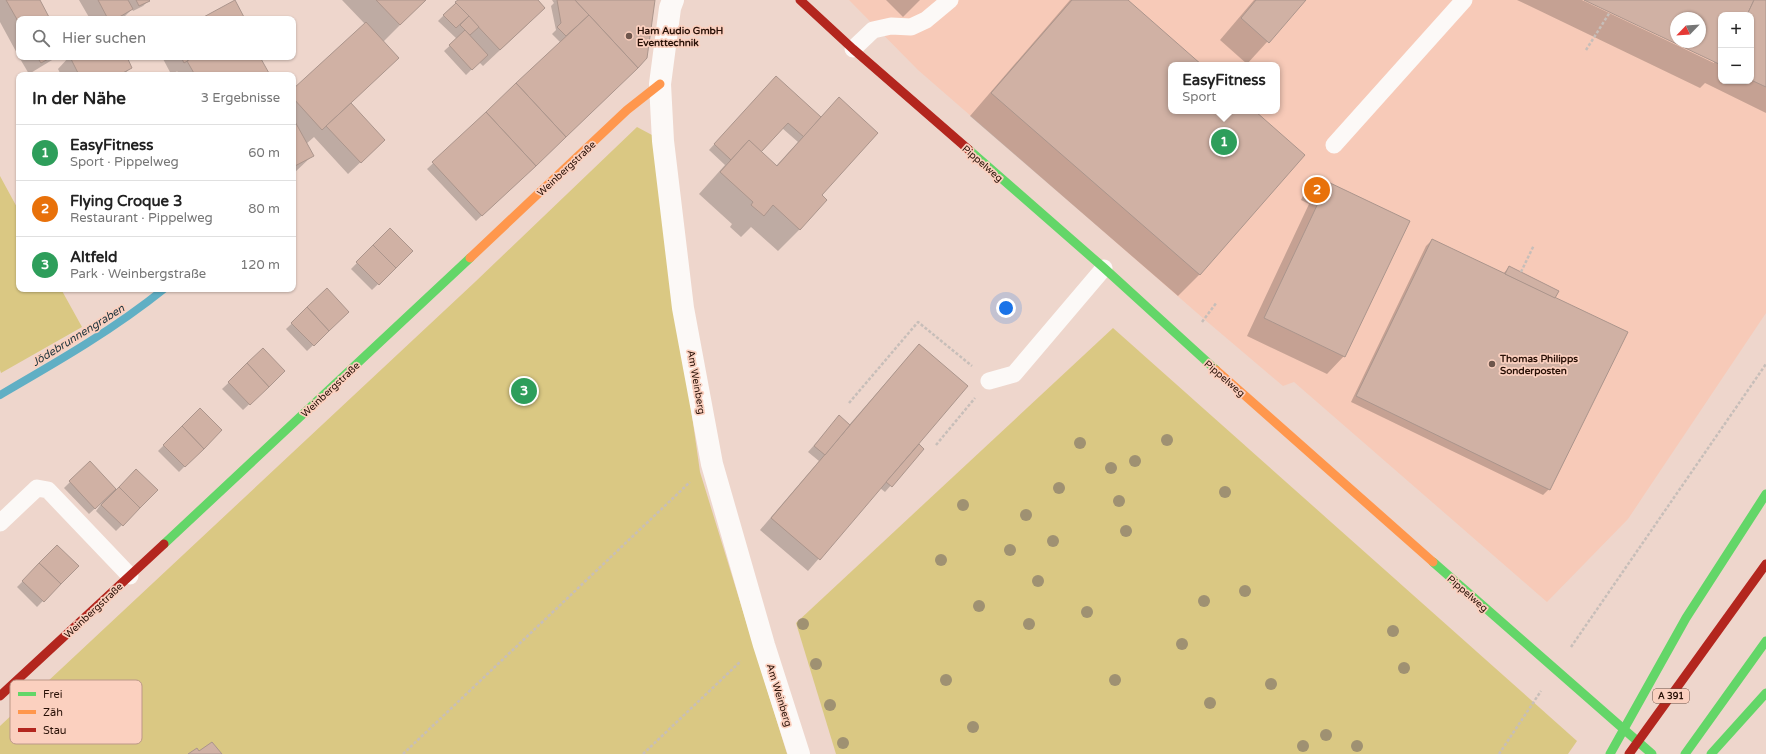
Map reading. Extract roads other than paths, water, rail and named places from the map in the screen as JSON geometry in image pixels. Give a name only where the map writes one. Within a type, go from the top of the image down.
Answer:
[{"type":"main road","name":"Pippelweg","points":[[800,0],[853,49],[1104,268],[1184,343],[1652,754]]},
{"type":"main road","name":"Weinbergstraße","points":[[17,680],[627,110],[660,84]]},
{"type":"main road","points":[[1610,754],[1686,618],[1766,494]]},
{"type":"main road","name":"A 391","points":[[1629,754],[1766,564]]},
{"type":"main road","points":[[1685,754],[1766,641]]},
{"type":"main road","name":"Weinbergstraße","points":[[0,696],[10,687]]},
{"type":"main road","points":[[1711,754],[1766,693]]},
{"type":"street","name":"Am Weinberg","points":[[673,0],[670,8],[660,84],[663,141],[683,308],[712,464],[764,645],[799,754]]},
{"type":"lane","points":[[853,49],[873,30],[891,26],[911,27],[926,20],[950,0]]},
{"type":"lane","points":[[1334,145],[1464,0]]},
{"type":"lane","points":[[990,381],[1014,374],[1104,268]]},
{"type":"lane","points":[[0,522],[37,488],[48,490],[130,576]]},
{"type":"waterway","name":"Jödebrunnengraben","points":[[0,395],[105,332],[160,292]]},
{"type":"place","name":"Ham Audio GmbH Eventtechnik","points":[[629,36]]},
{"type":"place","name":"EasyFitness","points":[[1224,142]]},
{"type":"place","name":"Flying Croque 3","points":[[1317,190]]},
{"type":"place","name":"Thomas Philipps Sonderposten","points":[[1492,364]]},
{"type":"place","name":"Altfeld","points":[[524,391]]}]
